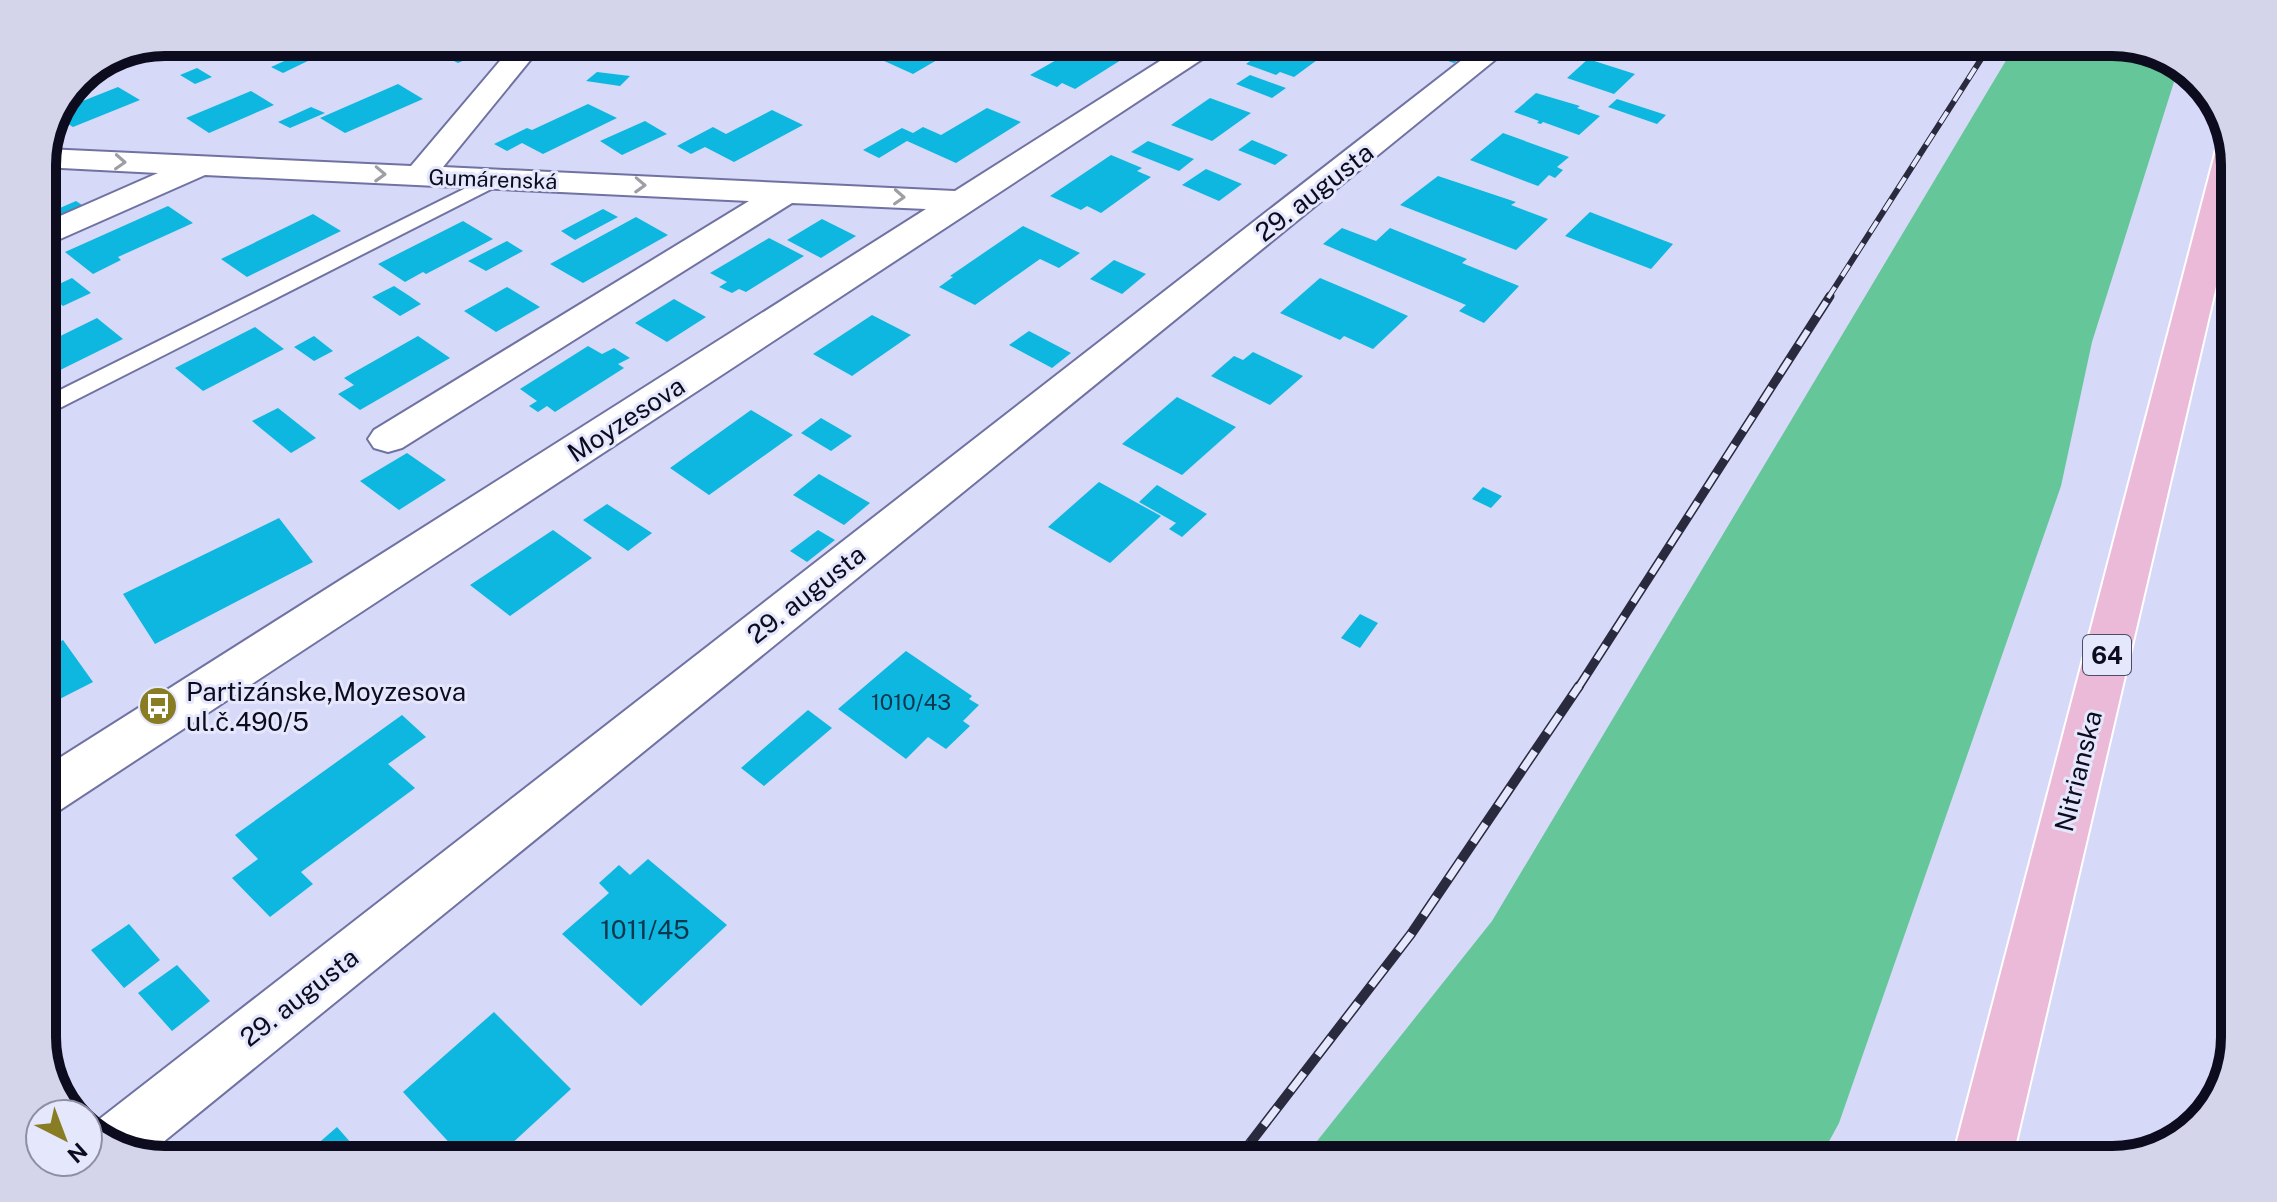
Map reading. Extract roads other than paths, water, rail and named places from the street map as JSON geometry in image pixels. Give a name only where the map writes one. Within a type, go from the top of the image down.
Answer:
[{"type":"main road","name":"Nitrianska","points":[[1985,1146],[2221,194]]},
{"type":"street","points":[[419,176],[519,56]]},
{"type":"street","name":"Moyzesova","points":[[56,786],[1187,56]]},
{"type":"street","name":"29. augusta","points":[[123,1137],[1485,56]]},
{"type":"street","name":"Gumárenská","points":[[56,159],[963,201]]},
{"type":"street","name":"Gumárenská","points":[[56,231],[199,167]]},
{"type":"street","points":[[388,439],[788,191]]},
{"type":"lane","points":[[56,402],[496,179]]},
{"type":"railway","points":[[1828,298],[1983,56]]},
{"type":"railway","points":[[1578,688],[1830,296]]},
{"type":"railway","points":[[1248,1146],[1411,934],[1579,686]]},
{"type":"place","name":"Partizánske,Moyzesova ul.č.490/5","points":[[158,706]]}]
